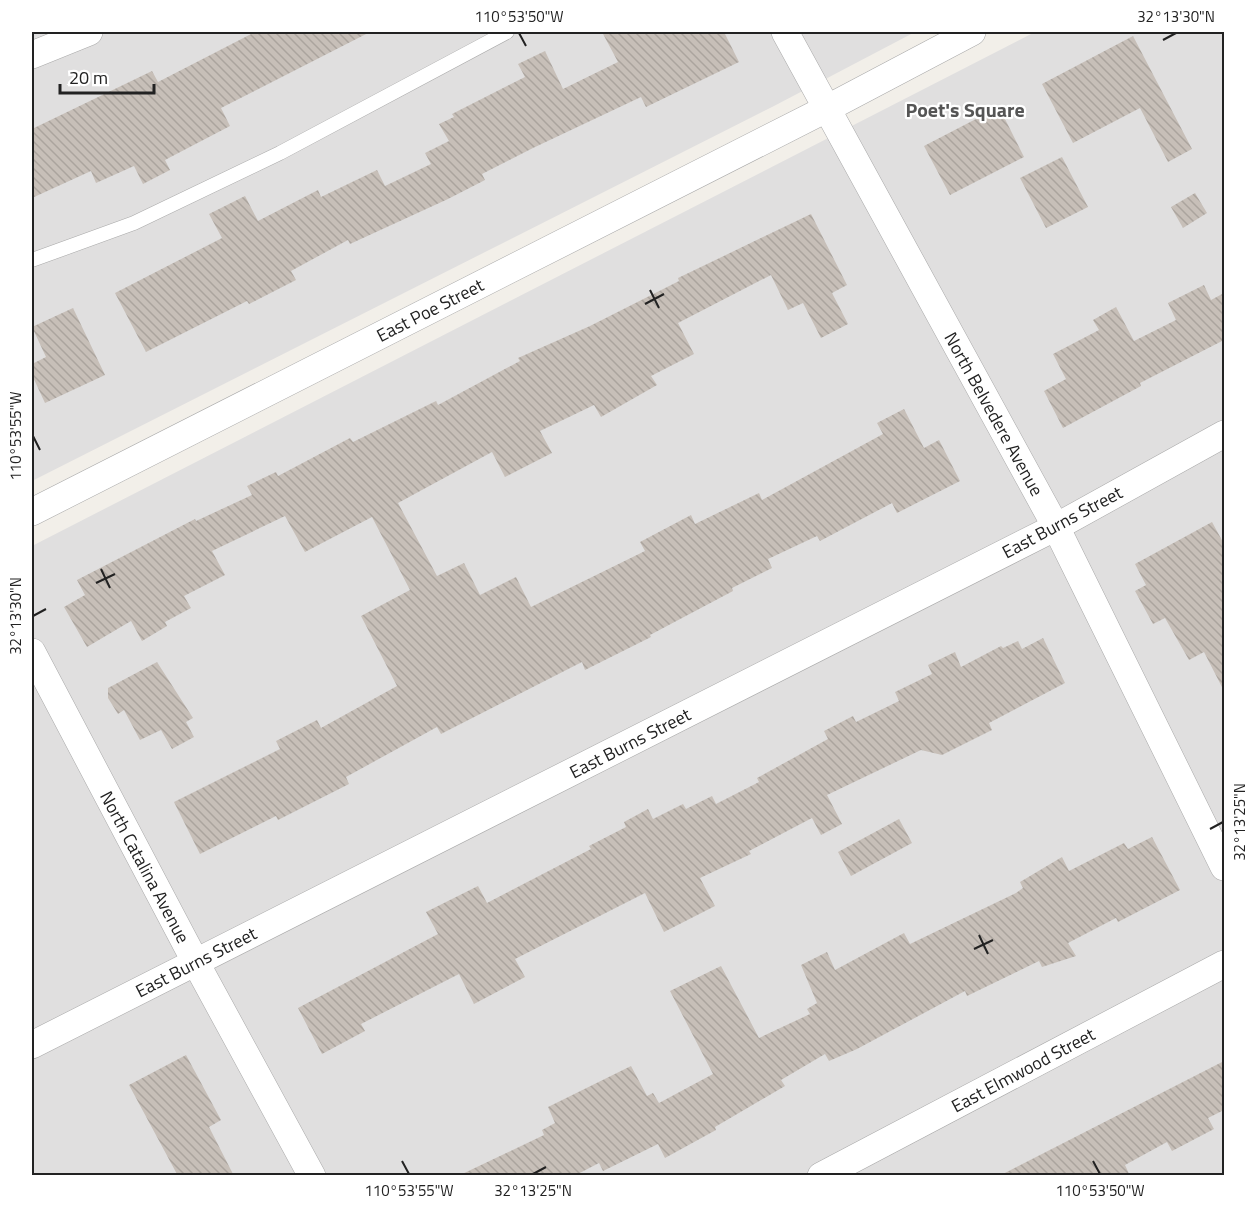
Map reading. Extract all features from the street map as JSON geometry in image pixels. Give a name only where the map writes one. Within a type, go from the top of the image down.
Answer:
[{"type":"street","points":[[32,55],[89,32]]},
{"type":"street","name":"North Belvedere Avenue","points":[[785,32],[1056,527],[1224,867]]},
{"type":"street","name":"East Poe Street","points":[[32,512],[828,108],[972,32]]},
{"type":"street","name":"East Burns Street","points":[[32,1045],[1056,527],[1224,434]]},
{"type":"street","name":"North Catalina Avenue","points":[[32,652],[195,963],[312,1176]]},
{"type":"street","name":"East Elmwood Street","points":[[821,1176],[1224,964]]},
{"type":"lane","points":[[32,260],[134,223],[280,153],[507,32]]},
{"type":"shaded area","points":[[32,32],[915,32],[774,106],[32,481]]},
{"type":"shaded area","points":[[1035,32],[1224,32],[1224,1175],[32,1175],[32,546]]},
{"type":"building","points":[[255,32],[370,32],[221,108],[230,126],[165,160],[170,170],[143,184],[134,166],[96,183],[91,171],[32,198],[32,129],[152,71],[158,82]]},
{"type":"building","points":[[602,32],[724,32],[739,62],[646,107],[641,97],[533,148],[482,174],[485,180],[448,199],[350,244],[348,240],[291,271],[296,280],[249,304],[247,301],[146,352],[115,293],[222,238],[209,214],[245,196],[258,221],[318,190],[321,197],[377,170],[385,186],[431,164],[425,153],[449,141],[439,124],[454,117],[452,114],[525,77],[518,64],[545,51],[563,89],[618,62]]},
{"type":"building","points":[[1133,36],[1192,149],[1168,162],[1140,108],[1073,143],[1042,84]]},
{"type":"building","points":[[999,107],[1024,157],[950,195],[924,146]]},
{"type":"building","points":[[1062,157],[1088,207],[1046,228],[1020,178]]},
{"type":"building","points":[[1195,193],[1207,213],[1183,228],[1171,207]]},
{"type":"building","points":[[811,214],[847,285],[832,293],[848,324],[821,338],[803,303],[788,310],[771,275],[678,323],[694,354],[651,376],[657,385],[601,417],[594,405],[540,431],[552,453],[505,477],[492,452],[398,503],[437,576],[464,563],[480,595],[516,577],[531,607],[645,551],[640,542],[691,515],[695,524],[759,493],[762,500],[883,434],[877,423],[904,409],[924,448],[939,440],[960,481],[897,513],[892,503],[820,541],[817,536],[768,559],[772,568],[732,588],[733,591],[650,635],[651,637],[585,670],[582,662],[441,734],[437,727],[346,777],[349,784],[278,820],[276,816],[200,854],[174,802],[280,749],[276,741],[317,720],[321,728],[397,686],[361,616],[410,590],[372,517],[305,552],[285,516],[212,551],[225,575],[184,596],[191,608],[165,622],[167,626],[142,641],[131,621],[87,647],[64,607],[85,595],[77,580],[195,519],[196,521],[252,495],[247,486],[276,472],[278,476],[350,438],[353,442],[436,401],[438,405],[520,361],[518,358],[590,326],[679,281],[678,278]]},
{"type":"building","points":[[1204,285],[1211,300],[1224,293],[1224,340],[1140,383],[1141,386],[1063,428],[1044,391],[1066,379],[1053,354],[1099,330],[1093,320],[1116,307],[1134,341],[1176,320],[1168,303]]},
{"type":"building","points":[[73,308],[105,375],[45,403],[32,375],[32,364],[46,357],[32,327]]},
{"type":"building","points":[[1212,522],[1224,544],[1224,691],[1204,652],[1189,660],[1165,618],[1153,624],[1135,591],[1146,585],[1135,564]]},
{"type":"building","points":[[1043,638],[1065,683],[989,723],[992,730],[942,755],[921,750],[827,795],[842,824],[821,835],[812,818],[749,851],[751,854],[700,878],[715,906],[664,932],[645,893],[515,959],[525,977],[474,1004],[459,974],[361,1024],[365,1031],[322,1054],[298,1008],[438,934],[426,912],[478,886],[487,903],[591,849],[589,846],[626,827],[624,822],[648,809],[653,819],[683,804],[686,809],[712,796],[716,804],[759,782],[757,778],[828,739],[824,731],[853,716],[856,722],[899,701],[895,692],[932,674],[928,665],[955,652],[961,667],[1001,646],[1003,648],[1018,641],[1022,649]]},
{"type":"building","points":[[157,662],[193,718],[186,722],[194,737],[172,749],[161,730],[140,740],[124,710],[118,714],[108,698],[108,688]]},
{"type":"building","points":[[899,819],[912,843],[851,876],[838,852]]},
{"type":"building","points":[[1152,837],[1180,890],[1118,922],[1116,918],[1068,943],[1076,956],[1042,967],[1039,961],[967,996],[965,991],[857,1049],[829,1061],[825,1054],[781,1080],[785,1086],[715,1127],[716,1130],[665,1158],[658,1144],[603,1171],[599,1163],[574,1176],[458,1176],[544,1135],[542,1130],[555,1123],[548,1107],[631,1066],[647,1096],[653,1093],[659,1103],[713,1074],[670,991],[721,966],[759,1038],[810,1014],[807,1009],[817,1003],[801,965],[827,952],[835,970],[904,933],[910,944],[1016,893],[1023,888],[1020,882],[1062,857],[1069,871],[1124,843],[1128,849]]},
{"type":"building","points":[[186,1055],[221,1120],[209,1127],[234,1176],[178,1176],[129,1085]]},
{"type":"building","points":[[1224,1061],[1224,1110],[1208,1118],[1214,1129],[1172,1151],[1167,1142],[1125,1165],[1130,1176],[999,1176]]},
{"type":"district","name":"Poet's Square","points":[[965,109]]}]
